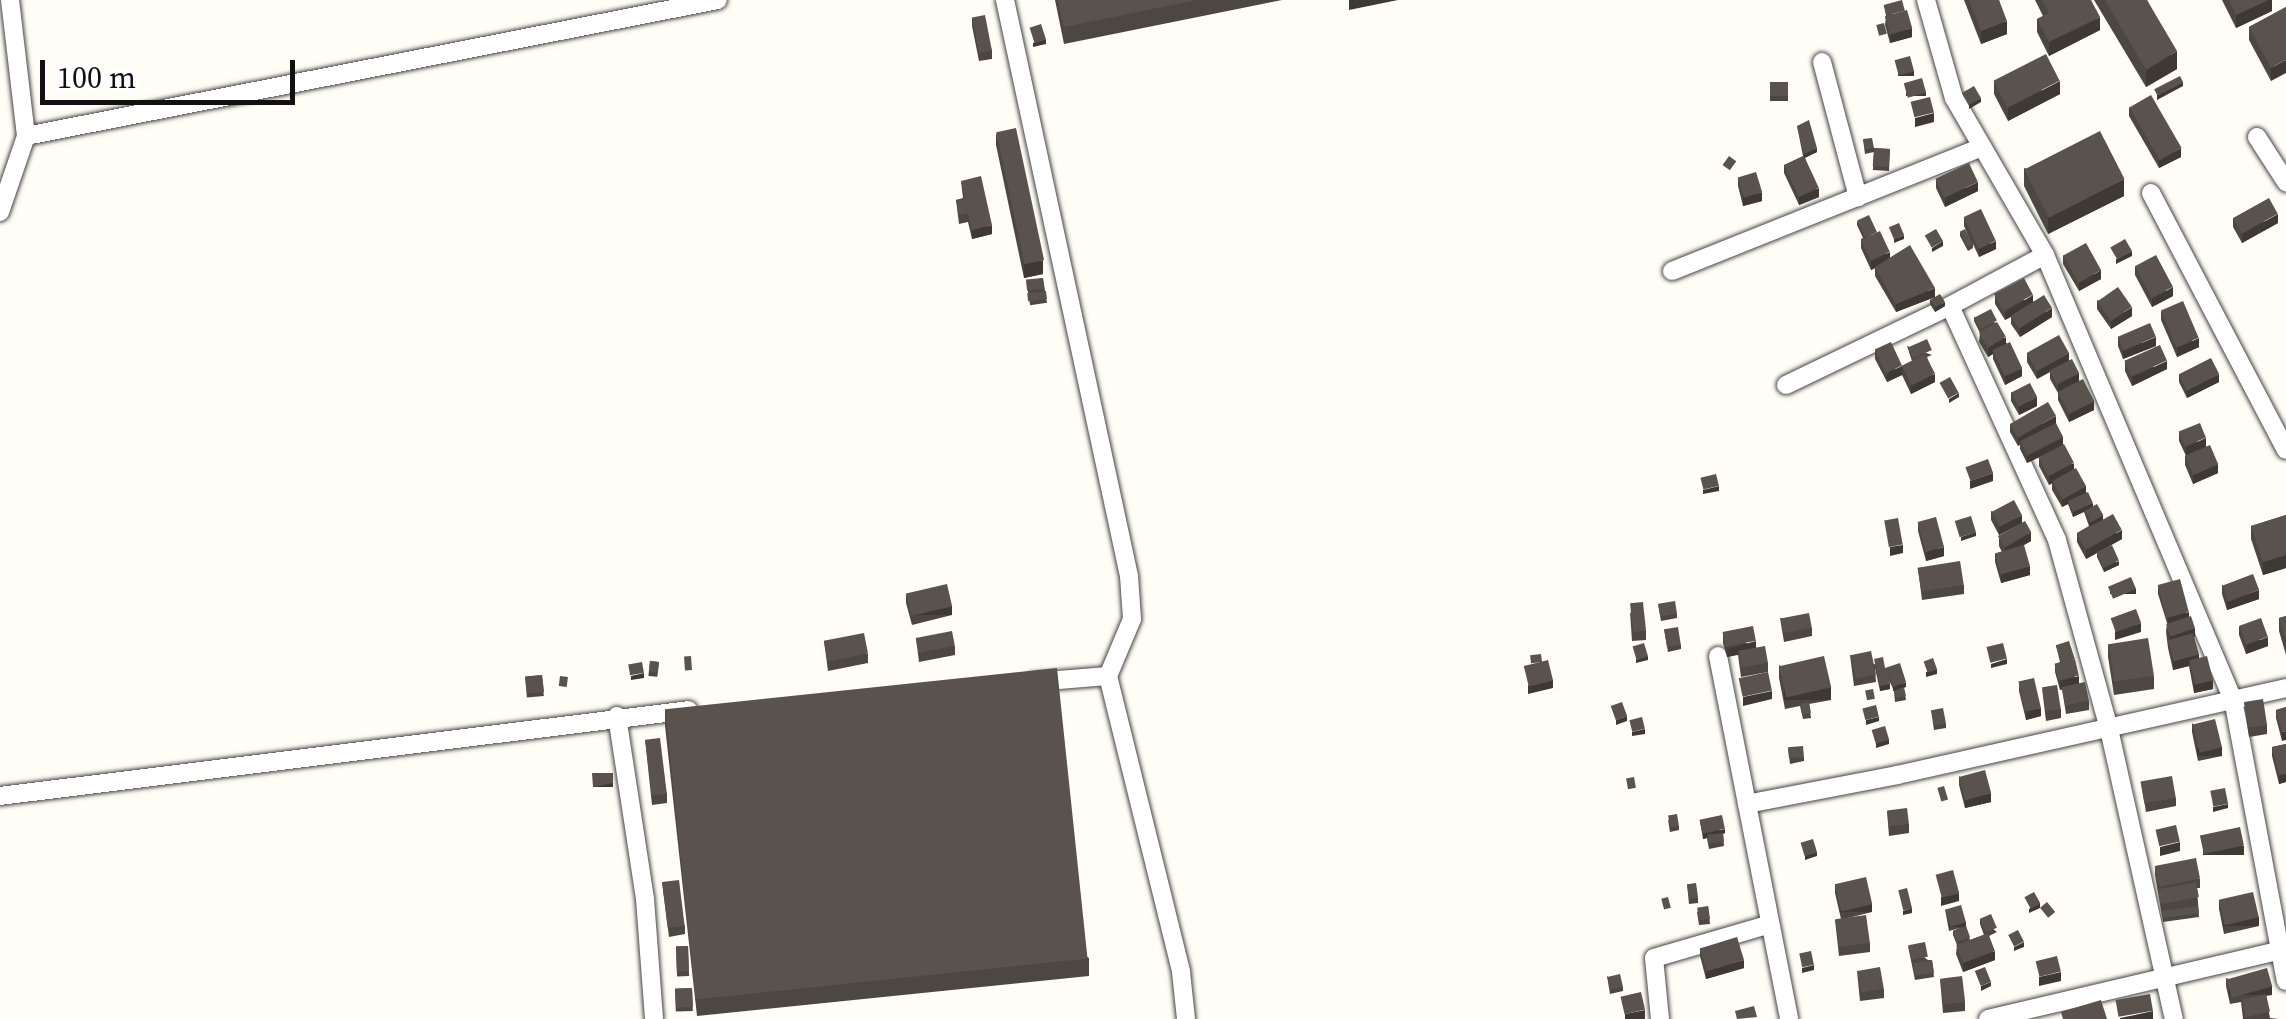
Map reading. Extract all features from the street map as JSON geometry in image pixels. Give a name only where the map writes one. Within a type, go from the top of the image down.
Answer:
[{"type":"street","points":[[0,212],[26,136],[10,0]]},
{"type":"street","points":[[26,136],[718,0]]},
{"type":"street","points":[[1005,0],[1129,576],[1132,619],[1108,676],[1181,972],[1186,1019]]},
{"type":"street","points":[[1926,0],[1954,98],[2044,254],[2233,699],[2286,981]]},
{"type":"street","points":[[1822,62],[1858,197]]},
{"type":"street","points":[[2258,137],[2286,182]]},
{"type":"street","points":[[1672,270],[1982,147]]},
{"type":"street","points":[[2152,193],[2286,450]]},
{"type":"street","points":[[1786,385],[1950,306],[2044,254]]},
{"type":"street","points":[[1950,306],[2058,540],[2109,729],[2174,1019]]},
{"type":"street","points":[[1718,656],[1789,1019]]},
{"type":"street","points":[[1010,684],[1108,676]]},
{"type":"street","points":[[1746,804],[2286,688]]},
{"type":"street","points":[[0,796],[617,716],[715,708]]},
{"type":"street","points":[[617,716],[646,899],[654,1019]]},
{"type":"street","points":[[1660,1019],[1654,958],[1770,924]]},
{"type":"street","points":[[1988,1019],[2035,1014],[2166,976],[2283,950]]},
{"type":"building","points":[[1058,0],[1197,0],[1064,27]]},
{"type":"building","points":[[1902,0],[1905,11],[1886,16],[1884,5]]},
{"type":"building","points":[[1969,0],[1999,0],[2007,21],[1981,31]]},
{"type":"building","points":[[2042,0],[2091,0],[2100,17],[2049,42],[2037,19],[2049,13]]},
{"type":"building","points":[[2105,0],[2147,0],[2177,51],[2146,70]]},
{"type":"building","points":[[2229,0],[2268,0],[2236,15]]},
{"type":"building","points":[[2286,7],[2286,60],[2271,68],[2249,27]]},
{"type":"building","points":[[1907,10],[1912,28],[1890,35],[1885,16]]},
{"type":"building","points":[[985,15],[992,50],[979,53],[972,17]]},
{"type":"building","points":[[1884,23],[1887,34],[1879,36],[1876,25]]},
{"type":"building","points":[[1041,24],[1046,39],[1035,43],[1030,28]]},
{"type":"building","points":[[2046,54],[2060,81],[2007,108],[1993,81]]},
{"type":"building","points":[[1910,56],[1914,71],[1899,76],[1895,60]]},
{"type":"building","points":[[2180,76],[2183,82],[2157,95],[2154,89]]},
{"type":"building","points":[[1922,78],[1926,92],[1908,98],[1904,83]]},
{"type":"building","points":[[1770,82],[1788,82],[1788,96],[1770,96]]},
{"type":"building","points":[[1974,86],[1981,98],[1969,105],[1962,93]]},
{"type":"building","points":[[2151,95],[2182,148],[2160,160],[2129,108]]},
{"type":"building","points":[[1930,97],[1934,113],[1914,117],[1911,102]]},
{"type":"building","points":[[1809,120],[1817,148],[1804,154],[1797,126]]},
{"type":"building","points":[[1016,128],[1044,260],[1025,264],[996,132]]},
{"type":"building","points":[[2100,131],[2125,179],[2049,218],[2024,170]]},
{"type":"building","points":[[1872,138],[1874,148],[1865,149],[1863,139]]},
{"type":"building","points":[[1874,148],[1890,149],[1889,167],[1873,166]]},
{"type":"building","points":[[1729,156],[1736,161],[1730,170],[1723,165]]},
{"type":"building","points":[[1804,156],[1819,188],[1799,197],[1784,165]]},
{"type":"building","points":[[1969,163],[1978,182],[1944,198],[1935,179]]},
{"type":"building","points":[[1756,172],[1762,192],[1744,198],[1738,178]]},
{"type":"building","points":[[981,176],[992,225],[972,230],[968,213],[959,215],[956,200],[965,198],[961,181]]},
{"type":"building","points":[[2269,198],[2278,214],[2242,234],[2233,218]]},
{"type":"building","points":[[1981,209],[1996,241],[1979,249],[1964,217]]},
{"type":"building","points":[[1869,215],[1877,232],[1865,238],[1857,220]]},
{"type":"building","points":[[1899,223],[1904,235],[1894,239],[1889,227]]},
{"type":"building","points":[[1936,229],[1943,241],[1932,248],[1925,236]]},
{"type":"building","points":[[1965,229],[1973,244],[1968,247],[1960,232]]},
{"type":"building","points":[[1880,231],[1890,252],[1871,261],[1861,240]]},
{"type":"building","points":[[2125,239],[2132,251],[2117,260],[2110,248]]},
{"type":"building","points":[[2086,243],[2101,270],[2078,283],[2063,256]]},
{"type":"building","points":[[1910,245],[1935,288],[1896,304],[1875,267]]},
{"type":"building","points":[[2156,255],[2173,287],[2152,298],[2135,266]]},
{"type":"building","points":[[1043,278],[1044,289],[1027,290],[1026,279]]},
{"type":"building","points":[[2024,278],[2033,295],[2003,311],[1994,294]]},
{"type":"building","points":[[2118,287],[2132,307],[2111,321],[2098,301]]},
{"type":"building","points":[[1046,291],[1047,299],[1028,301],[1027,293]]},
{"type":"building","points":[[1940,294],[1945,302],[1935,307],[1930,300]]},
{"type":"building","points":[[2044,295],[2052,308],[2019,328],[2011,316]]},
{"type":"building","points":[[2183,301],[2199,338],[2177,347],[2161,310]]},
{"type":"building","points":[[1991,309],[1997,321],[1980,329],[1974,318]]},
{"type":"building","points":[[1997,322],[2006,337],[1988,347],[1979,333]]},
{"type":"building","points":[[2150,323],[2156,337],[2124,350],[2118,337]]},
{"type":"building","points":[[2059,335],[2069,353],[2037,371],[2027,353]]},
{"type":"building","points":[[1927,339],[1932,350],[1913,359],[1908,348]]},
{"type":"building","points":[[1891,342],[1902,366],[1886,373],[1875,350]]},
{"type":"building","points":[[2010,342],[2022,368],[2005,376],[1993,350]]},
{"type":"building","points":[[2160,345],[2167,361],[2131,376],[2124,361]]},
{"type":"building","points":[[1925,354],[1935,374],[1912,385],[1902,366]]},
{"type":"building","points":[[2211,358],[2219,374],[2187,390],[2179,374]]},
{"type":"building","points":[[2072,359],[2079,373],[2057,385],[2050,370]]},
{"type":"building","points":[[1950,377],[1959,393],[1948,399],[1940,383]]},
{"type":"building","points":[[2083,379],[2094,401],[2069,414],[2058,392]]},
{"type":"building","points":[[2030,383],[2037,397],[2019,407],[2011,393]]},
{"type":"building","points":[[2048,402],[2056,416],[2018,438],[2010,424]]},
{"type":"building","points":[[2056,423],[2063,437],[2028,455],[2020,441]]},
{"type":"building","points":[[2200,423],[2206,438],[2185,446],[2179,432]]},
{"type":"building","points":[[2064,444],[2074,463],[2048,476],[2038,458]]},
{"type":"building","points":[[2210,445],[2218,464],[2193,475],[2185,456]]},
{"type":"building","points":[[1988,459],[1993,473],[1971,481],[1965,467]]},
{"type":"building","points":[[2076,468],[2086,486],[2063,499],[2052,481]]},
{"type":"building","points":[[1716,474],[1719,486],[1703,490],[1700,478]]},
{"type":"building","points":[[2088,492],[2093,503],[2073,512],[2068,501]]},
{"type":"building","points":[[2014,500],[2022,515],[2000,527],[1992,512]]},
{"type":"building","points":[[2097,504],[2103,515],[2091,522],[2085,511]]},
{"type":"building","points":[[2113,514],[2122,530],[2086,550],[2077,534]]},
{"type":"building","points":[[2286,515],[2286,555],[2263,562],[2251,526]]},
{"type":"building","points":[[1971,516],[1976,532],[1960,537],[1955,521]]},
{"type":"building","points":[[1936,517],[1944,547],[1926,552],[1918,522]]},
{"type":"building","points":[[1898,518],[1903,545],[1889,547],[1884,520]]},
{"type":"building","points":[[2025,521],[2031,532],[2004,547],[1998,536]]},
{"type":"building","points":[[2024,545],[2030,566],[2001,574],[1995,553]]},
{"type":"building","points":[[2112,545],[2119,561],[2103,567],[2096,552]]},
{"type":"building","points":[[1960,561],[1964,585],[1921,591],[1918,568]]},
{"type":"building","points":[[2253,574],[2259,590],[2228,602],[2222,586]]},
{"type":"building","points":[[2131,577],[2136,589],[2113,599],[2108,587]]},
{"type":"building","points":[[2180,579],[2189,612],[2167,618],[2158,585]]},
{"type":"building","points":[[947,584],[952,606],[911,616],[906,593]]},
{"type":"building","points":[[1675,601],[1677,614],[1660,616],[1658,604]]},
{"type":"building","points":[[1643,602],[1646,631],[1633,632],[1630,603]]},
{"type":"building","points":[[2136,609],[2141,623],[2116,632],[2111,618]]},
{"type":"building","points":[[1809,613],[1812,628],[1783,633],[1781,619]]},
{"type":"building","points":[[2191,616],[2195,628],[2170,636],[2166,624]]},
{"type":"building","points":[[2286,616],[2286,642],[2279,618]]},
{"type":"building","points":[[2261,618],[2268,637],[2246,645],[2239,626]]},
{"type":"building","points":[[1753,626],[1756,641],[1725,647],[1723,632]]},
{"type":"building","points":[[1678,627],[1681,645],[1667,647],[1664,629]]},
{"type":"building","points":[[952,631],[955,646],[919,653],[916,638]]},
{"type":"building","points":[[864,633],[868,654],[828,661],[824,641]]},
{"type":"building","points":[[2193,633],[2199,654],[2174,661],[2168,640]]},
{"type":"building","points":[[2148,638],[2154,676],[2114,682],[2108,644]]},
{"type":"building","points":[[2069,641],[2075,659],[2062,663],[2056,645]]},
{"type":"building","points":[[1644,643],[1648,656],[1637,660],[1633,647]]},
{"type":"building","points":[[2003,643],[2007,659],[1990,663],[1987,647]]},
{"type":"building","points":[[1765,646],[1768,663],[1741,667],[1738,651]]},
{"type":"building","points":[[1871,651],[1876,674],[1855,679],[1850,655]]},
{"type":"building","points":[[1541,654],[1542,662],[1531,663],[1530,655]]},
{"type":"building","points":[[684,656],[691,656],[692,670],[685,670]]},
{"type":"building","points":[[1824,656],[1831,687],[1786,698],[1779,666]]},
{"type":"building","points":[[2207,656],[2213,680],[2196,685],[2190,660]]},
{"type":"building","points":[[1883,657],[1885,668],[1900,663],[1906,682],[1893,687],[1889,674],[1890,684],[1880,686],[1874,659]]},
{"type":"building","points":[[1933,658],[1937,669],[1928,673],[1924,661]]},
{"type":"building","points":[[2075,659],[2079,676],[2058,680],[2055,664]]},
{"type":"building","points":[[1548,660],[1553,680],[1529,686],[1524,666]]},
{"type":"building","points":[[650,661],[659,662],[658,673],[649,672]]},
{"type":"building","points":[[642,662],[644,673],[630,675],[628,664]]},
{"type":"building","points":[[1057,668],[1088,958],[696,1000],[665,709]]},
{"type":"building","points":[[1768,672],[1772,691],[1743,697],[1739,678]]},
{"type":"building","points":[[542,675],[544,692],[527,694],[525,677]]},
{"type":"building","points":[[560,676],[568,677],[567,687],[559,686]]},
{"type":"building","points":[[2034,678],[2041,708],[2025,712],[2018,682]]},
{"type":"building","points":[[2085,682],[2089,701],[2065,706],[2062,687]]},
{"type":"building","points":[[2057,685],[2061,709],[2046,711],[2042,687]]},
{"type":"building","points":[[1904,688],[1906,696],[1896,698],[1894,690]]},
{"type":"building","points":[[1873,689],[1875,699],[1867,700],[1865,691]]},
{"type":"building","points":[[2263,699],[2267,725],[2248,728],[2244,702]]},
{"type":"building","points":[[1622,702],[1627,716],[1616,720],[1611,706]]},
{"type":"building","points":[[1809,702],[1811,713],[1802,714],[1800,704]]},
{"type":"building","points":[[1876,705],[1879,717],[1865,720],[1862,708]]},
{"type":"building","points":[[2286,707],[2286,731],[2282,732],[2276,710]]},
{"type":"building","points":[[1943,708],[1946,724],[1934,726],[1931,710]]},
{"type":"building","points":[[1642,717],[1645,729],[1632,732],[1629,720]]},
{"type":"building","points":[[2215,719],[2222,747],[2200,753],[2193,725]]},
{"type":"building","points":[[1885,726],[1889,739],[1876,743],[1872,730]]},
{"type":"building","points":[[660,738],[667,794],[652,795],[645,740]]},
{"type":"building","points":[[2286,744],[2286,774],[2279,775],[2272,747]]},
{"type":"building","points":[[1803,746],[1804,757],[1789,758],[1788,747]]},
{"type":"building","points":[[1985,770],[1991,793],[1965,800],[1959,777]]},
{"type":"building","points":[[592,773],[613,773],[613,783],[593,787]]},
{"type":"building","points":[[2172,776],[2176,798],[2144,803],[2140,782]]},
{"type":"building","points":[[1634,777],[1636,788],[1628,789],[1626,778]]},
{"type":"building","points":[[1944,786],[1948,799],[1941,801],[1937,788]]},
{"type":"building","points":[[2225,788],[2228,804],[2213,807],[2210,791]]},
{"type":"building","points":[[1907,808],[1909,824],[1889,826],[1887,810]]},
{"type":"building","points":[[1677,814],[1679,826],[1670,827],[1668,815]]},
{"type":"building","points":[[1722,815],[1725,829],[1702,833],[1700,820]]},
{"type":"building","points":[[2176,825],[2180,842],[2159,846],[2156,830]]},
{"type":"building","points":[[2240,827],[2244,846],[2204,854],[2200,836]]},
{"type":"building","points":[[1723,833],[1724,842],[1708,844],[1707,835]]},
{"type":"building","points":[[1813,839],[1817,852],[1805,856],[1801,843]]},
{"type":"building","points":[[2196,858],[2200,879],[2159,887],[2155,866]]},
{"type":"building","points":[[1953,870],[1959,893],[1942,898],[1936,875]]},
{"type":"building","points":[[1866,877],[1872,904],[1841,911],[1835,884]]},
{"type":"building","points":[[679,880],[685,926],[668,928],[662,882]]},
{"type":"building","points":[[2196,882],[2199,897],[2161,904],[2158,889]]},
{"type":"building","points":[[1696,883],[1698,898],[1689,899],[1687,884]]},
{"type":"building","points":[[1907,888],[1912,908],[1903,911],[1898,890]]},
{"type":"building","points":[[2034,892],[2040,903],[2031,909],[2024,897]]},
{"type":"building","points":[[2253,892],[2259,917],[2225,925],[2219,900]]},
{"type":"building","points":[[1668,897],[1671,908],[1664,909],[1661,899]]},
{"type":"building","points":[[2047,902],[2055,912],[2048,918],[2040,908]]},
{"type":"building","points":[[1961,905],[1966,922],[1951,927],[1946,909]]},
{"type":"building","points":[[1708,906],[1710,919],[1699,921],[1697,908]]},
{"type":"building","points":[[2198,906],[2199,913],[2163,918],[2162,911]]},
{"type":"building","points":[[1991,914],[1997,928],[1986,932],[1980,919]]},
{"type":"building","points":[[1866,915],[1870,943],[1839,947],[1835,919]]},
{"type":"building","points":[[1966,926],[1970,937],[1957,942],[1953,931]]},
{"type":"building","points":[[2018,930],[2024,942],[2014,947],[2008,935]]},
{"type":"building","points":[[1988,933],[1995,951],[1963,963],[1956,945]]},
{"type":"building","points":[[1737,937],[1744,960],[1707,971],[1700,948]]},
{"type":"building","points":[[1925,942],[1928,957],[1911,960],[1908,945]]},
{"type":"building","points":[[676,946],[688,946],[689,971],[677,971]]},
{"type":"building","points":[[1811,951],[1814,965],[1802,967],[1799,953]]},
{"type":"building","points":[[2057,956],[2061,972],[2040,977],[2036,961]]},
{"type":"building","points":[[1932,960],[1934,973],[1915,976],[1913,963]]},
{"type":"building","points":[[1880,967],[1884,989],[1861,993],[1857,971]]},
{"type":"building","points":[[1985,967],[1991,982],[1981,986],[1975,971]]},
{"type":"building","points":[[2267,968],[2272,986],[2232,998],[2227,980]]},
{"type":"building","points":[[1620,974],[1623,987],[1610,990],[1607,977]]},
{"type":"building","points":[[1962,976],[1965,1002],[1943,1004],[1940,979]]},
{"type":"building","points":[[692,988],[693,1007],[676,1008],[675,989]]},
{"type":"building","points":[[1641,992],[1645,1010],[1625,1014],[1621,997]]},
{"type":"building","points":[[2150,994],[2153,1011],[2118,1017],[2116,1000]]},
{"type":"building","points":[[2266,994],[2270,1012],[2246,1017],[2242,1000]]},
{"type":"building","points":[[2101,1000],[2107,1019],[2063,1019],[2061,1012]]},
{"type":"building","points":[[1754,1006],[1757,1017],[1737,1019],[1735,1011]]}]
